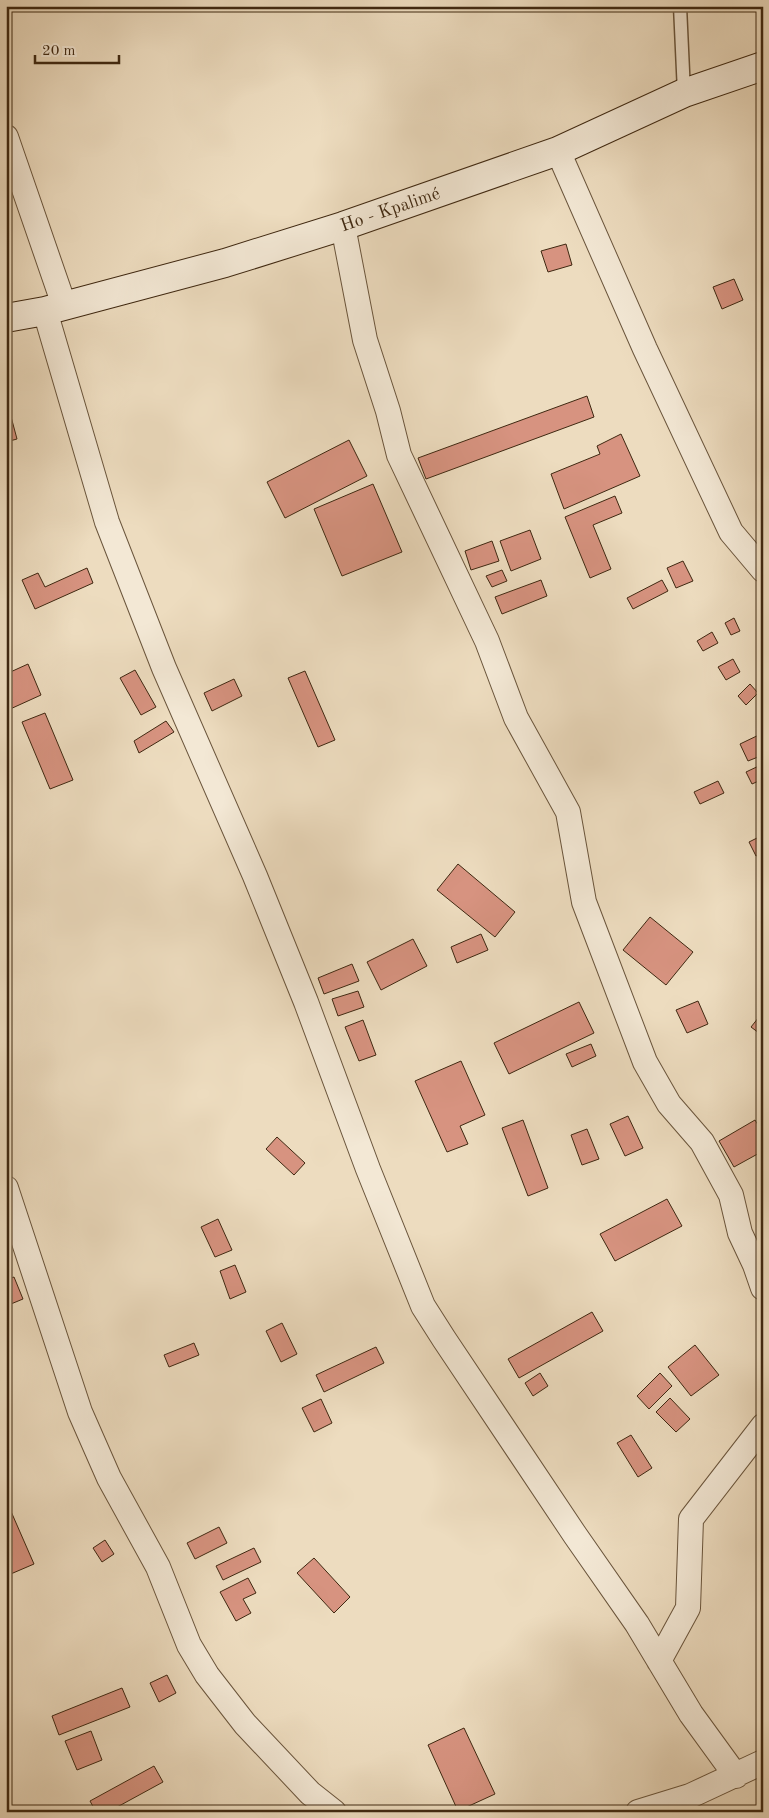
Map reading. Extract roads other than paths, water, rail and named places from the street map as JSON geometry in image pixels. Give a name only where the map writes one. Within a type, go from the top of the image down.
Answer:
[{"type":"main road","name":"Ho - Kpalimé","points":[[6,318],[54,308],[225,263],[342,226],[558,151],[684,92],[763,66]]},
{"type":"street","points":[[6,137],[54,308],[107,522],[164,668],[255,876],[306,1002],[368,1168],[424,1306],[469,1377],[637,1624],[691,1714],[736,1776]]},
{"type":"street","points":[[558,151],[645,349],[731,532],[763,570]]},
{"type":"street","points":[[342,226],[365,340],[388,411],[399,455],[487,641],[516,718],[568,812],[584,902],[645,1062],[669,1104],[702,1142],[731,1194],[740,1232],[763,1288]]},
{"type":"street","points":[[6,1188],[80,1412],[108,1478],[158,1567],[189,1645],[207,1675],[245,1724],[310,1793],[334,1812]]},
{"type":"street","points":[[659,1661],[688,1608],[691,1518],[763,1426]]},
{"type":"street","points":[[638,1812],[692,1804],[736,1776],[763,1762]]},
{"type":"lane","points":[[680,6],[684,92]]}]
